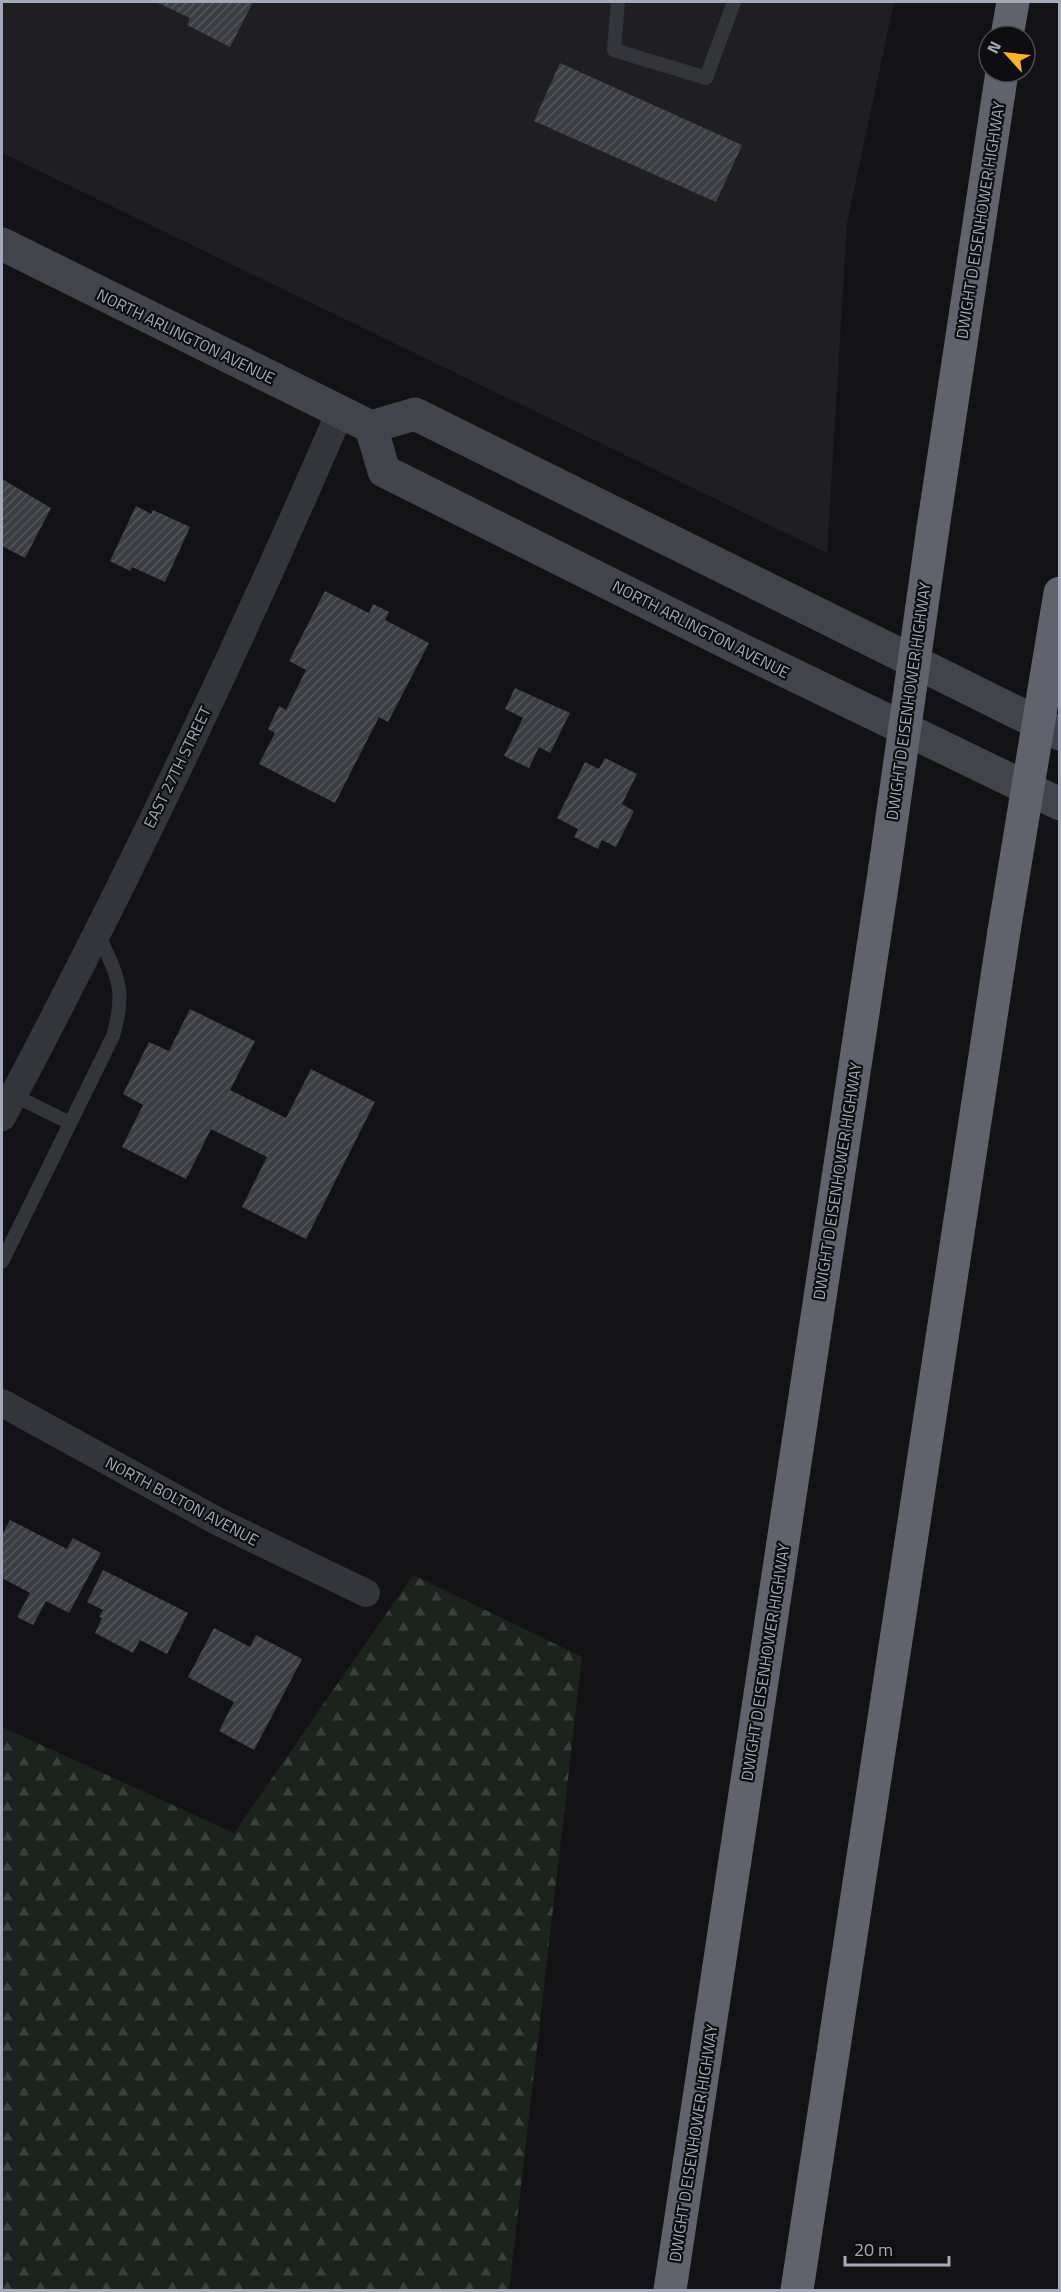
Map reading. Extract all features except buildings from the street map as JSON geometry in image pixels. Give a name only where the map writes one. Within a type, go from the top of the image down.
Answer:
[{"type":"highway","points":[[1009,24],[1012,2]]},
{"type":"highway","name":"DWIGHT D EISENHOWER HIGHWAY","points":[[670,2290],[885,867],[933,528],[1000,84]]},
{"type":"highway","points":[[797,2290],[1004,931],[1059,593]]},
{"type":"main road","name":"NORTH ARLINGTON AVENUE","points":[[2,244],[371,427],[384,471],[740,649],[1059,804]]},
{"type":"main road","points":[[371,427],[415,414],[783,599],[1059,734]]},
{"type":"street","name":"EAST 27TH STREET","points":[[7,1106],[98,933],[268,578],[340,412]]},
{"type":"street","name":"NORTH BOLTON AVENUE","points":[[2,1403],[217,1521],[366,1593]]},
{"type":"lane","points":[[618,2],[614,50],[706,78],[734,2]]},
{"type":"lane","points":[[2,1262],[113,1036],[121,1008],[118,978],[98,933]]},
{"type":"lane","points":[[7,1106],[70,1124]]},
{"type":"shaded area","points":[[2,2],[894,2],[847,223],[827,553],[2,153]]},
{"type":"green space","points":[[413,1575],[582,1657],[509,2290],[2,2290],[2,1727],[234,1833]]}]
